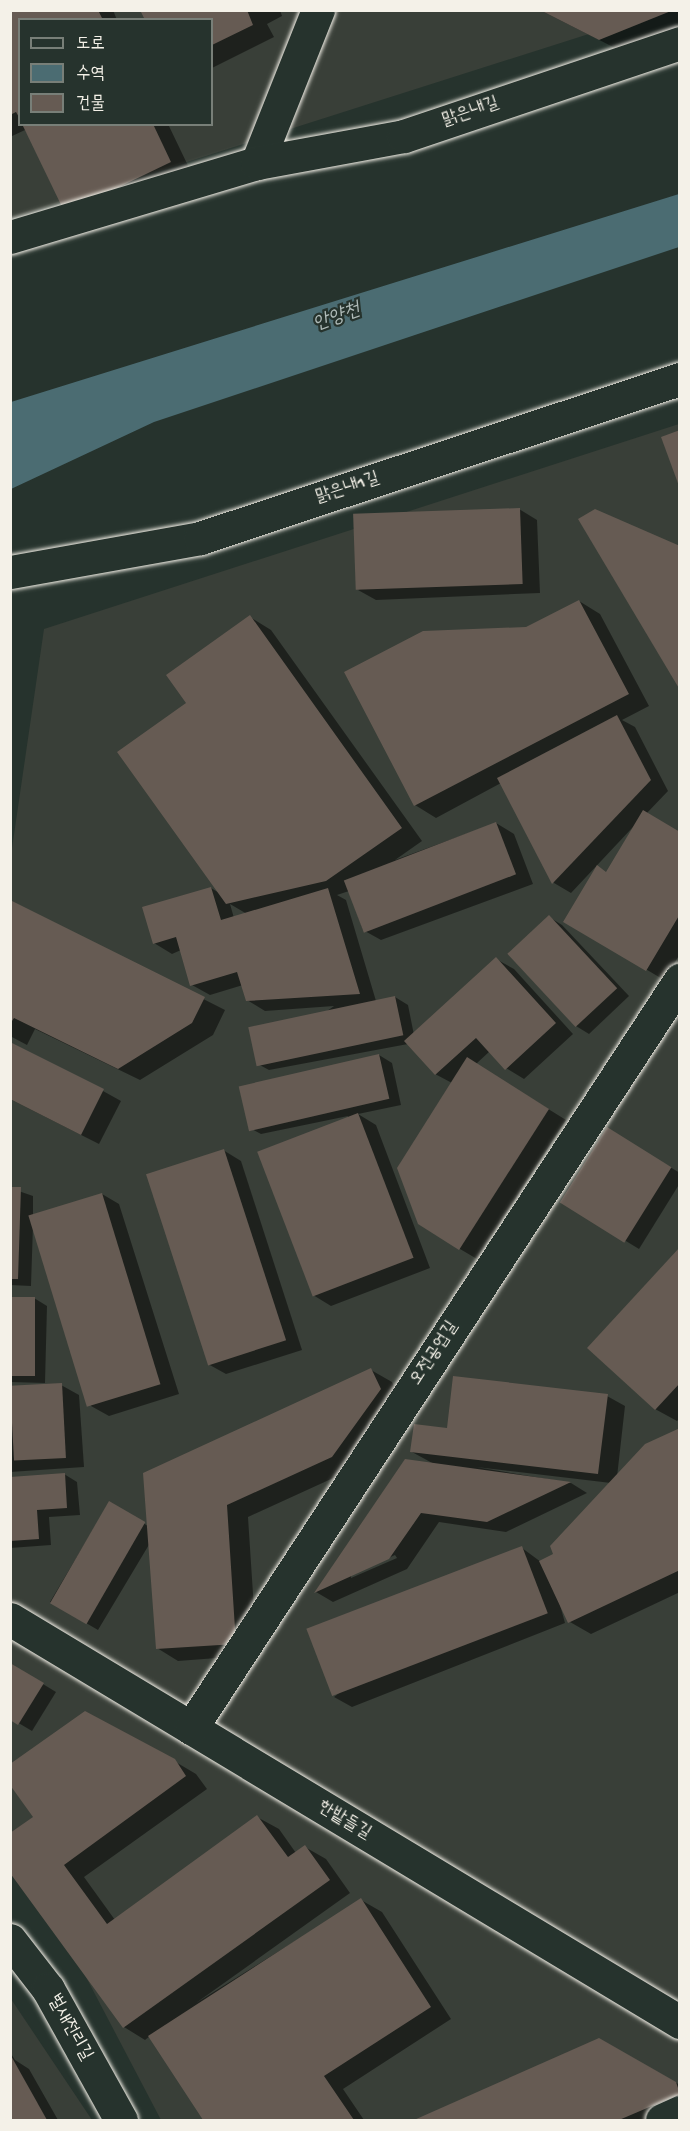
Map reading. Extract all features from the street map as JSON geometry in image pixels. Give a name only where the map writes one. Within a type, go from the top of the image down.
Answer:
[{"type":"street","points":[[257,163],[318,10]]},
{"type":"street","name":"맑은내길","points":[[10,237],[257,163],[404,136],[680,43]]},
{"type":"street","name":"맑은내1길","points":[[11,575],[200,538],[680,380]]},
{"type":"street","name":"오전공업길","points":[[191,1728],[680,980]]},
{"type":"street","name":"한밭들길","points":[[10,1619],[680,2022]]},
{"type":"street","name":"벌새전리길","points":[[10,1940],[48,1989],[121,2121]]},
{"type":"street","points":[[662,2121],[680,2112]]},
{"type":"shaded area","points":[[11,11],[661,11],[11,218]]},
{"type":"shaded area","points":[[679,424],[679,2120],[161,2120],[11,1834],[10,862],[44,629]]},
{"type":"shaded area","points":[[11,1999],[92,2120],[11,2120]]},
{"type":"water","name":"안양천","points":[[679,194],[679,247],[154,422],[11,489],[11,402]]},
{"type":"building","points":[[10,10],[98,10],[102,18],[18,18],[18,116],[16,112],[10,115]]},
{"type":"building","points":[[140,10],[247,10],[253,25],[213,45],[213,18],[144,18]]},
{"type":"building","points":[[540,10],[671,10],[671,11],[599,40]]},
{"type":"building","points":[[23,126],[154,126],[171,162],[65,213]]},
{"type":"building","points":[[680,430],[680,486],[679,486],[661,437]]},
{"type":"building","points":[[520,508],[523,584],[356,590],[353,514]]},
{"type":"building","points":[[595,509],[680,546],[680,690],[578,519]]},
{"type":"building","points":[[579,600],[629,694],[414,806],[344,672],[423,631],[526,627]]},
{"type":"building","points":[[250,615],[402,828],[326,881],[226,904],[117,752],[186,703],[166,675]]},
{"type":"building","points":[[617,715],[651,780],[552,884],[497,778]]},
{"type":"building","points":[[643,810],[680,832],[680,914],[646,971],[563,922],[597,865],[606,872]]},
{"type":"building","points":[[496,822],[516,874],[364,933],[344,880]]},
{"type":"building","points":[[211,887],[221,920],[328,888],[360,994],[246,1001],[237,972],[190,986],[176,937],[153,944],[142,907]]},
{"type":"building","points":[[10,900],[205,997],[192,1023],[118,1069],[14,1018],[10,1024]]},
{"type":"building","points":[[549,915],[617,988],[576,1027],[507,954]]},
{"type":"building","points":[[496,957],[556,1023],[505,1070],[476,1038],[435,1075],[404,1041]]},
{"type":"building","points":[[395,996],[403,1035],[257,1066],[248,1027]]},
{"type":"building","points":[[10,1042],[104,1089],[81,1135],[10,1099]]},
{"type":"building","points":[[379,1054],[389,1099],[249,1131],[239,1086]]},
{"type":"building","points":[[467,1057],[549,1109],[459,1250],[418,1224],[397,1168]]},
{"type":"building","points":[[358,1113],[414,1258],[313,1296],[257,1152]]},
{"type":"building","points":[[607,1127],[671,1167],[624,1243],[560,1202]]},
{"type":"building","points":[[224,1149],[286,1340],[208,1366],[146,1174]]},
{"type":"building","points":[[10,1187],[21,1187],[18,1279],[10,1279]]},
{"type":"building","points":[[102,1193],[160,1384],[87,1407],[28,1216]]},
{"type":"building","points":[[680,1247],[680,1383],[655,1410],[587,1348]]},
{"type":"building","points":[[10,1297],[35,1297],[35,1376],[10,1376]]},
{"type":"building","points":[[371,1368],[381,1389],[332,1457],[227,1505],[236,1644],[156,1649],[143,1473]]},
{"type":"building","points":[[453,1376],[608,1394],[598,1474],[410,1452],[414,1424],[447,1428]]},
{"type":"building","points":[[62,1383],[66,1458],[14,1461],[10,1386]]},
{"type":"building","points":[[680,1428],[680,1570],[568,1623],[539,1561],[553,1554],[550,1546],[645,1444]]},
{"type":"building","points":[[405,1459],[571,1482],[487,1522],[421,1513],[389,1559],[314,1593]]},
{"type":"building","points":[[65,1473],[67,1508],[37,1510],[39,1539],[10,1541],[10,1477]]},
{"type":"building","points":[[109,1501],[145,1522],[86,1624],[50,1603]]},
{"type":"building","points":[[522,1546],[548,1613],[332,1696],[306,1629]]},
{"type":"building","points":[[10,1663],[44,1683],[18,1725],[10,1720]]},
{"type":"building","points":[[85,1711],[175,1759],[186,1776],[64,1865],[107,1924],[257,1815],[288,1857],[305,1845],[330,1880],[123,2028],[10,1873],[10,1833],[33,1817],[10,1785],[10,1764]]},
{"type":"building","points":[[361,1898],[431,2007],[324,2076],[354,2120],[203,2120],[148,2036]]},
{"type":"building","points":[[599,2038],[676,2082],[680,2094],[619,2120],[414,2120]]},
{"type":"building","points":[[10,2054],[47,2120],[10,2120]]}]
